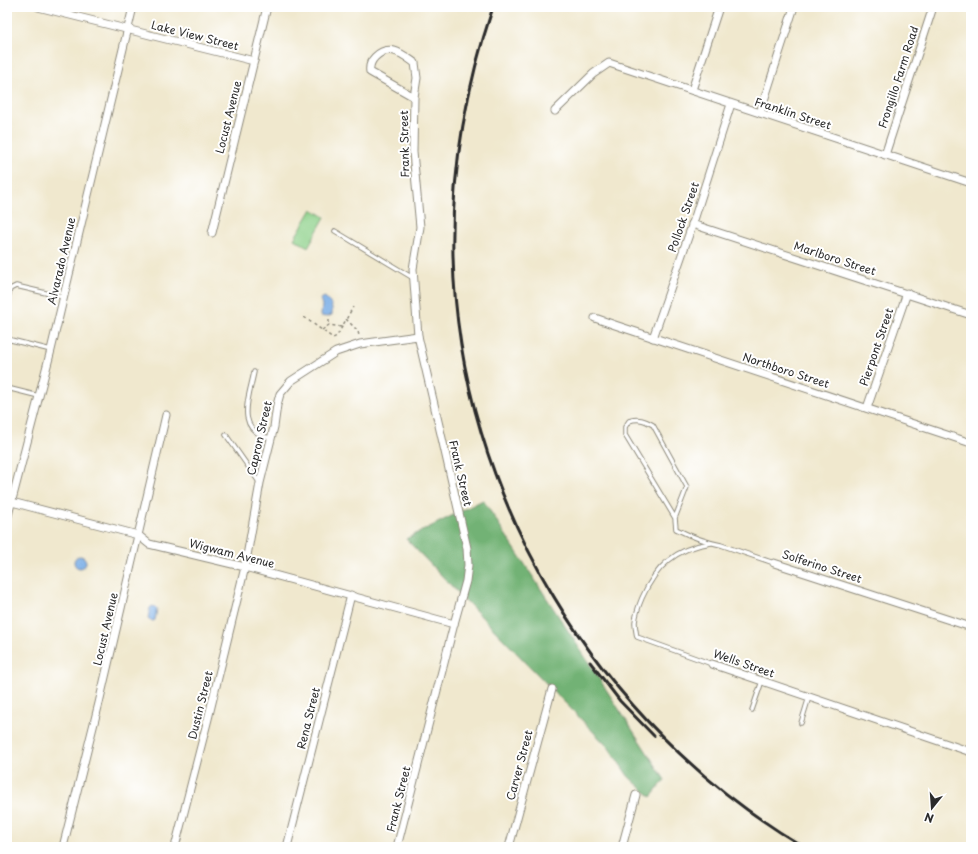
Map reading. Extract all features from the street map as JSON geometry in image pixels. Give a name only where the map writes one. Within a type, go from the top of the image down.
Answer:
[{"type":"street","name":"Lake View Street","points":[[38,7],[254,61]]},
{"type":"street","name":"Alvarado Avenue","points":[[7,519],[9,502],[51,350],[133,7]]},
{"type":"street","name":"Locust Avenue","points":[[212,233],[267,7]]},
{"type":"street","points":[[692,90],[719,7]]},
{"type":"street","points":[[760,113],[794,7]]},
{"type":"street","name":"Frongillo Farm Road","points":[[885,155],[933,7]]},
{"type":"street","name":"Frank Street","points":[[397,847],[467,576],[468,565],[467,548],[442,434],[418,336],[413,269],[420,227],[413,152],[414,97],[417,78],[415,63],[404,55],[390,50],[380,52],[372,59],[370,72],[414,97]]},
{"type":"street","name":"Franklin Street","points":[[555,111],[593,74],[609,63],[971,183]]},
{"type":"street","name":"Pollock Street","points":[[654,338],[731,104]]},
{"type":"street","name":"Marlboro Street","points":[[692,224],[971,315]]},
{"type":"street","name":"Pierpont Street","points":[[867,408],[907,293]]},
{"type":"street","name":"Northboro Street","points":[[595,318],[971,443]]},
{"type":"street","name":"Capron Street","points":[[245,567],[260,483],[280,394],[297,376],[343,349],[360,344],[418,336]]},
{"type":"street","name":"Locust Avenue","points":[[63,847],[99,703],[166,415]]},
{"type":"street","name":"Wigwam Avenue","points":[[9,502],[138,534],[149,544],[245,567],[454,624]]},
{"type":"street","name":"Solferino Street","points":[[774,563],[971,627]]},
{"type":"street","name":"Dustin Street","points":[[175,847],[245,567]]},
{"type":"street","name":"Rena Street","points":[[287,847],[351,595]]},
{"type":"street","name":"Wells Street","points":[[712,664],[971,752]]},
{"type":"street","name":"Carver Street","points":[[510,847],[530,765],[552,689]]},
{"type":"street","points":[[622,847],[636,795]]},
{"type":"lane","points":[[336,231],[414,279]]},
{"type":"lane","points":[[7,302],[10,289],[16,286],[63,297]]},
{"type":"lane","points":[[7,339],[51,350]]},
{"type":"lane","points":[[254,372],[247,406],[247,424],[262,437],[271,438]]},
{"type":"lane","points":[[7,388],[39,396]]},
{"type":"lane","name":"Solferino Street","points":[[675,518],[687,487],[653,425],[637,418],[629,420],[626,427],[625,436],[675,518],[676,529],[712,543],[774,563]]},
{"type":"lane","points":[[226,435],[260,483]]},
{"type":"lane","name":"Wells Street","points":[[712,543],[699,545],[664,562],[646,588],[635,621],[637,637],[712,664]]},
{"type":"lane","points":[[752,710],[762,681]]},
{"type":"lane","points":[[801,723],[809,696]]},
{"type":"path","points":[[304,317],[333,338],[337,336],[353,307]]},
{"type":"path","points":[[346,319],[358,331]]},
{"type":"path","points":[[329,320],[329,325]]},
{"type":"path","points":[[322,330],[329,325],[342,327]]},
{"type":"green space","points":[[312,209],[325,217],[308,247],[294,239]]},
{"type":"green space","points":[[483,500],[665,780],[651,797],[628,776],[609,748],[406,539]]},
{"type":"water","points":[[325,297],[332,307],[332,315],[326,317],[321,316],[322,305],[320,299]]},
{"type":"water","points":[[80,556],[84,558],[86,562],[84,566],[80,568],[76,566],[74,562],[76,558]]},
{"type":"water","points":[[152,606],[157,609],[155,620],[153,621],[148,618],[150,608]]},
{"type":"railway","points":[[493,7],[475,68],[462,130],[455,192],[453,256],[461,345],[481,432],[512,516],[554,596],[604,670],[663,738],[730,797],[804,847]]},
{"type":"railway","points":[[590,662],[620,701],[654,736]]}]
